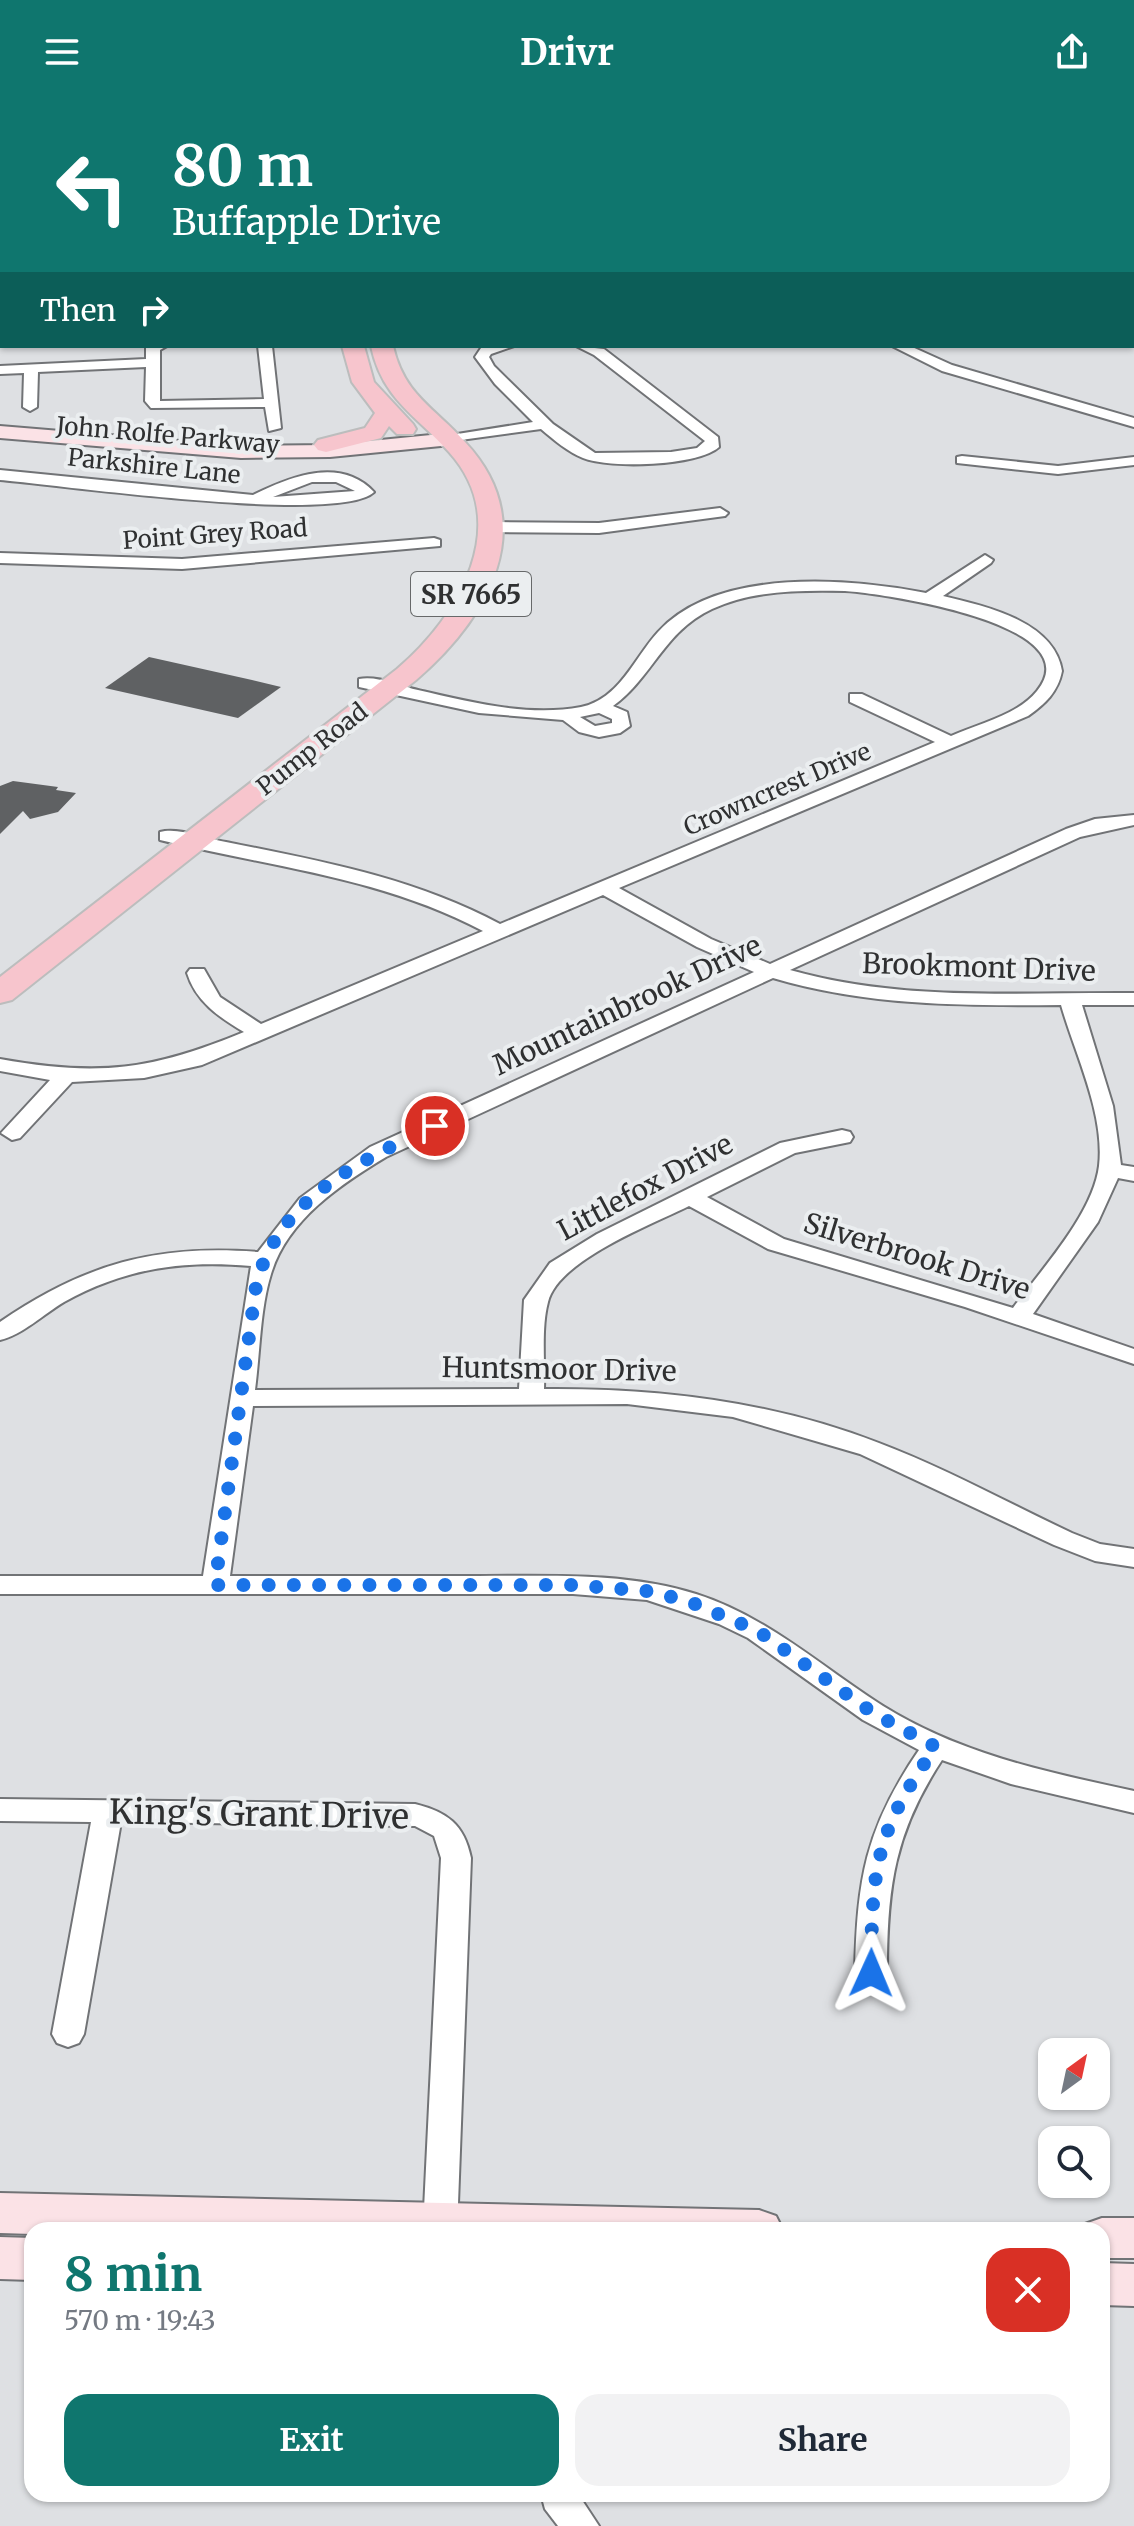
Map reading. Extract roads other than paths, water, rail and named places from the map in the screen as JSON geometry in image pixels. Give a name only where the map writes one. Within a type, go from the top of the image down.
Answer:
[{"type":"main road","points":[[353,348],[360,379],[387,413],[416,440],[447,436]]},
{"type":"main road","points":[[382,348],[382,358],[394,383],[447,436]]},
{"type":"main road","points":[[326,445],[373,433],[387,413]]},
{"type":"main road","name":"John Rolfe Parkway","points":[[0,424],[80,427],[219,443],[326,445],[416,440]]},
{"type":"main road","name":"John Rolfe Parkway","points":[[0,432],[241,452],[330,451],[416,440]]},
{"type":"main road","name":"Pump Road","points":[[0,993],[180,839],[453,628],[474,588],[494,527],[491,504],[481,473],[447,436]]},
{"type":"main road","name":"Pump Road","points":[[377,685],[393,661],[431,620],[453,581],[467,530],[455,481],[416,440]]},
{"type":"main road","name":"Pump Road","points":[[0,966],[180,839]]},
{"type":"main road","points":[[0,2213],[305,2222]]},
{"type":"main road","points":[[1110,2238],[1134,2238]]},
{"type":"main road","points":[[0,2258],[24,2259]]},
{"type":"main road","points":[[1110,2284],[1134,2285]]},
{"type":"street","points":[[85,348],[91,368]]},
{"type":"street","points":[[153,348],[152,401],[156,405],[270,403]]},
{"type":"street","points":[[265,348],[274,428]]},
{"type":"street","points":[[499,348],[486,351],[482,357],[505,388],[580,452],[606,459],[701,452],[715,444],[599,352],[588,348]]},
{"type":"street","points":[[903,348],[947,368],[1134,423]]},
{"type":"street","points":[[30,407],[16,369],[153,366]]},
{"type":"street","points":[[447,436],[542,421]]},
{"type":"street","points":[[962,460],[1058,470],[1131,465]]},
{"type":"street","name":"Parkshire Lane","points":[[0,475],[256,500],[284,502],[366,494],[364,489],[336,477],[307,475],[256,500]]},
{"type":"street","points":[[494,527],[599,528],[720,513]]},
{"type":"street","name":"Point Grey Road","points":[[0,558],[100,564],[182,564],[434,543]]},
{"type":"street","points":[[928,599],[985,560]]},
{"type":"street","name":"Crowncrest Drive","points":[[0,1065],[64,1077],[129,1075],[160,1070],[605,888],[1029,708],[1053,683],[1054,663],[1046,650],[1024,631],[992,617],[928,599],[883,590],[827,586],[761,590],[720,600],[675,624],[611,702],[601,707]]},
{"type":"street","points":[[377,685],[511,711],[567,714],[601,707],[621,716],[621,726],[610,731],[588,731],[567,714]]},
{"type":"street","points":[[856,698],[950,742]]},
{"type":"street","name":"Mountainbrook Drive","points":[[215,1585],[256,1286],[265,1260],[295,1214],[315,1194],[378,1152],[1073,833],[1104,823],[1132,820]]},
{"type":"street","points":[[180,839],[392,883],[446,902],[499,932]]},
{"type":"street","name":"Brookmont Drive","points":[[605,888],[714,948],[771,972],[892,996],[1134,999]]},
{"type":"street","points":[[197,973],[200,988],[207,996],[259,1032]]},
{"type":"street","points":[[1019,1317],[1093,1208],[1109,1170],[1107,1134],[1070,999]]},
{"type":"street","points":[[12,1133],[64,1077]]},
{"type":"street","name":"Littlefox Drive","points":[[531,1394],[536,1300],[544,1284],[571,1258],[788,1148],[842,1137]]},
{"type":"street","points":[[1109,1170],[1134,1174]]},
{"type":"street","name":"Silverbrook Drive","points":[[689,1197],[776,1244],[1019,1317],[1134,1357]]},
{"type":"street","points":[[0,1333],[50,1301],[129,1266],[183,1256],[265,1260]]},
{"type":"street","name":"Huntsmoor Drive","points":[[242,1398],[531,1394],[681,1401],[782,1420],[890,1457],[1085,1548],[1134,1558]]},
{"type":"street","points":[[0,1585],[573,1585],[647,1591],[688,1601],[758,1631],[873,1713],[936,1747],[1011,1774],[1134,1802]]},
{"type":"street","points":[[871,1973],[872,1901],[881,1845],[908,1786],[936,1747]]},
{"type":"street","name":"King's Grant Drive","points":[[0,1810],[415,1815],[430,1818],[447,1829],[453,1838],[456,1858],[440,2222]]},
{"type":"street","points":[[68,2034],[108,1811]]},
{"type":"street","points":[[562,2502],[581,2526]]}]
